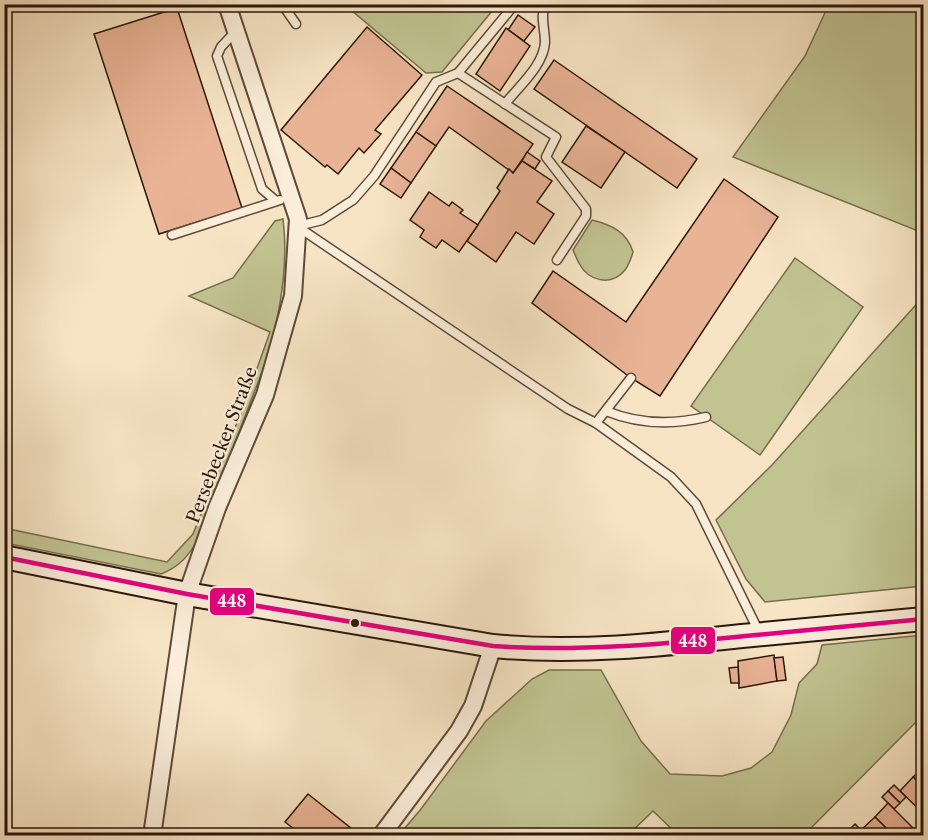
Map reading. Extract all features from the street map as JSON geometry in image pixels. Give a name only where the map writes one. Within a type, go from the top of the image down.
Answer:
[{"type":"street","name":"Persebecker Straße","points":[[152,836],[187,594],[217,508],[265,395],[293,296],[298,219],[283,199],[227,4]]},
{"type":"street","points":[[4,557],[187,594],[493,646],[532,650],[576,650],[651,645],[924,619]]},
{"type":"street","points":[[381,836],[459,731],[473,706],[493,646]]},
{"type":"lane","points":[[282,4],[296,24]]},
{"type":"lane","points":[[298,226],[322,220],[353,200],[374,176],[436,82],[458,73],[515,4]]},
{"type":"lane","points":[[505,104],[542,58],[545,43],[543,10],[545,4]]},
{"type":"lane","points":[[236,31],[221,47],[217,56],[262,189],[283,199]]},
{"type":"lane","points":[[458,73],[556,137],[546,157],[586,209],[586,216],[557,261]]},
{"type":"lane","points":[[172,235],[283,199]]},
{"type":"lane","points":[[298,226],[568,409],[596,423],[671,477],[696,504],[760,634]]},
{"type":"lane","points":[[596,423],[631,378]]},
{"type":"lane","points":[[606,411],[623,417],[655,422],[688,421],[706,417]]},
{"type":"green space","points":[[829,4],[923,5],[923,233],[733,157],[805,56]]},
{"type":"green space","points":[[345,5],[497,5],[442,72],[426,73]]},
{"type":"green space","points":[[283,219],[285,254],[282,290],[267,359],[198,539],[187,556],[173,568],[161,574],[5,543],[4,528],[167,562],[193,534],[270,332],[189,296],[233,278],[275,221]]},
{"type":"green space","points":[[592,220],[618,230],[627,239],[633,252],[625,270],[613,279],[600,280],[588,274],[579,263],[573,250]]},
{"type":"green space","points":[[795,258],[863,307],[760,455],[691,406]]},
{"type":"green space","points":[[923,297],[923,586],[765,602],[746,579],[716,520],[772,465]]},
{"type":"green space","points":[[923,635],[923,715],[804,835],[678,835],[653,811],[628,835],[399,835],[486,721],[532,679],[549,670],[601,670],[641,741],[670,774],[722,776],[751,768],[772,752],[791,715],[799,683],[817,664],[822,645]]},
{"type":"building","points":[[177,8],[242,208],[159,234],[94,34]]},
{"type":"building","points":[[518,15],[535,27],[524,41],[508,30]]},
{"type":"building","points":[[367,27],[422,75],[375,130],[381,134],[364,153],[359,148],[338,174],[327,165],[325,167],[281,130]]},
{"type":"building","points":[[506,28],[530,46],[500,91],[476,74]]},
{"type":"building","points":[[554,60],[697,159],[677,188],[534,89]]},
{"type":"building","points":[[447,86],[533,144],[513,173],[449,127],[436,146],[416,132]]},
{"type":"building","points":[[586,126],[625,152],[601,188],[562,162]]},
{"type":"building","points":[[416,132],[436,146],[411,183],[391,168]]},
{"type":"building","points":[[527,152],[540,161],[535,169],[522,161]]},
{"type":"building","points":[[522,161],[552,181],[537,202],[554,214],[534,244],[516,232],[496,262],[467,241],[500,191],[497,188],[509,169],[513,173]]},
{"type":"building","points":[[391,168],[411,183],[401,198],[380,184]]},
{"type":"building","points":[[724,179],[778,217],[660,396],[631,378],[532,303],[553,271],[626,322]]},
{"type":"building","points":[[429,192],[449,206],[452,202],[463,210],[460,213],[478,225],[459,252],[442,240],[436,248],[420,237],[424,230],[410,220]]},
{"type":"building","points":[[774,655],[777,681],[739,688],[738,661]]},
{"type":"building","points":[[783,657],[786,680],[777,681],[774,658]]},
{"type":"building","points":[[738,667],[739,683],[731,683],[729,668]]},
{"type":"building","points":[[924,767],[924,787],[913,777]]},
{"type":"building","points":[[913,777],[924,787],[924,814],[900,791]]},
{"type":"building","points":[[894,785],[906,797],[900,803],[888,791]]},
{"type":"building","points":[[888,791],[900,803],[894,809],[882,797]]},
{"type":"building","points":[[308,794],[352,829],[347,836],[303,836],[285,822]]},
{"type":"building","points":[[888,803],[913,828],[906,836],[894,836],[875,817]]},
{"type":"building","points":[[875,817],[894,836],[866,836],[861,830]]},
{"type":"building","points":[[855,824],[866,836],[855,836],[849,830]]},
{"type":"transit line","name":"448","points":[[4,557],[187,594],[493,646],[525,648],[619,646],[924,619]]}]
